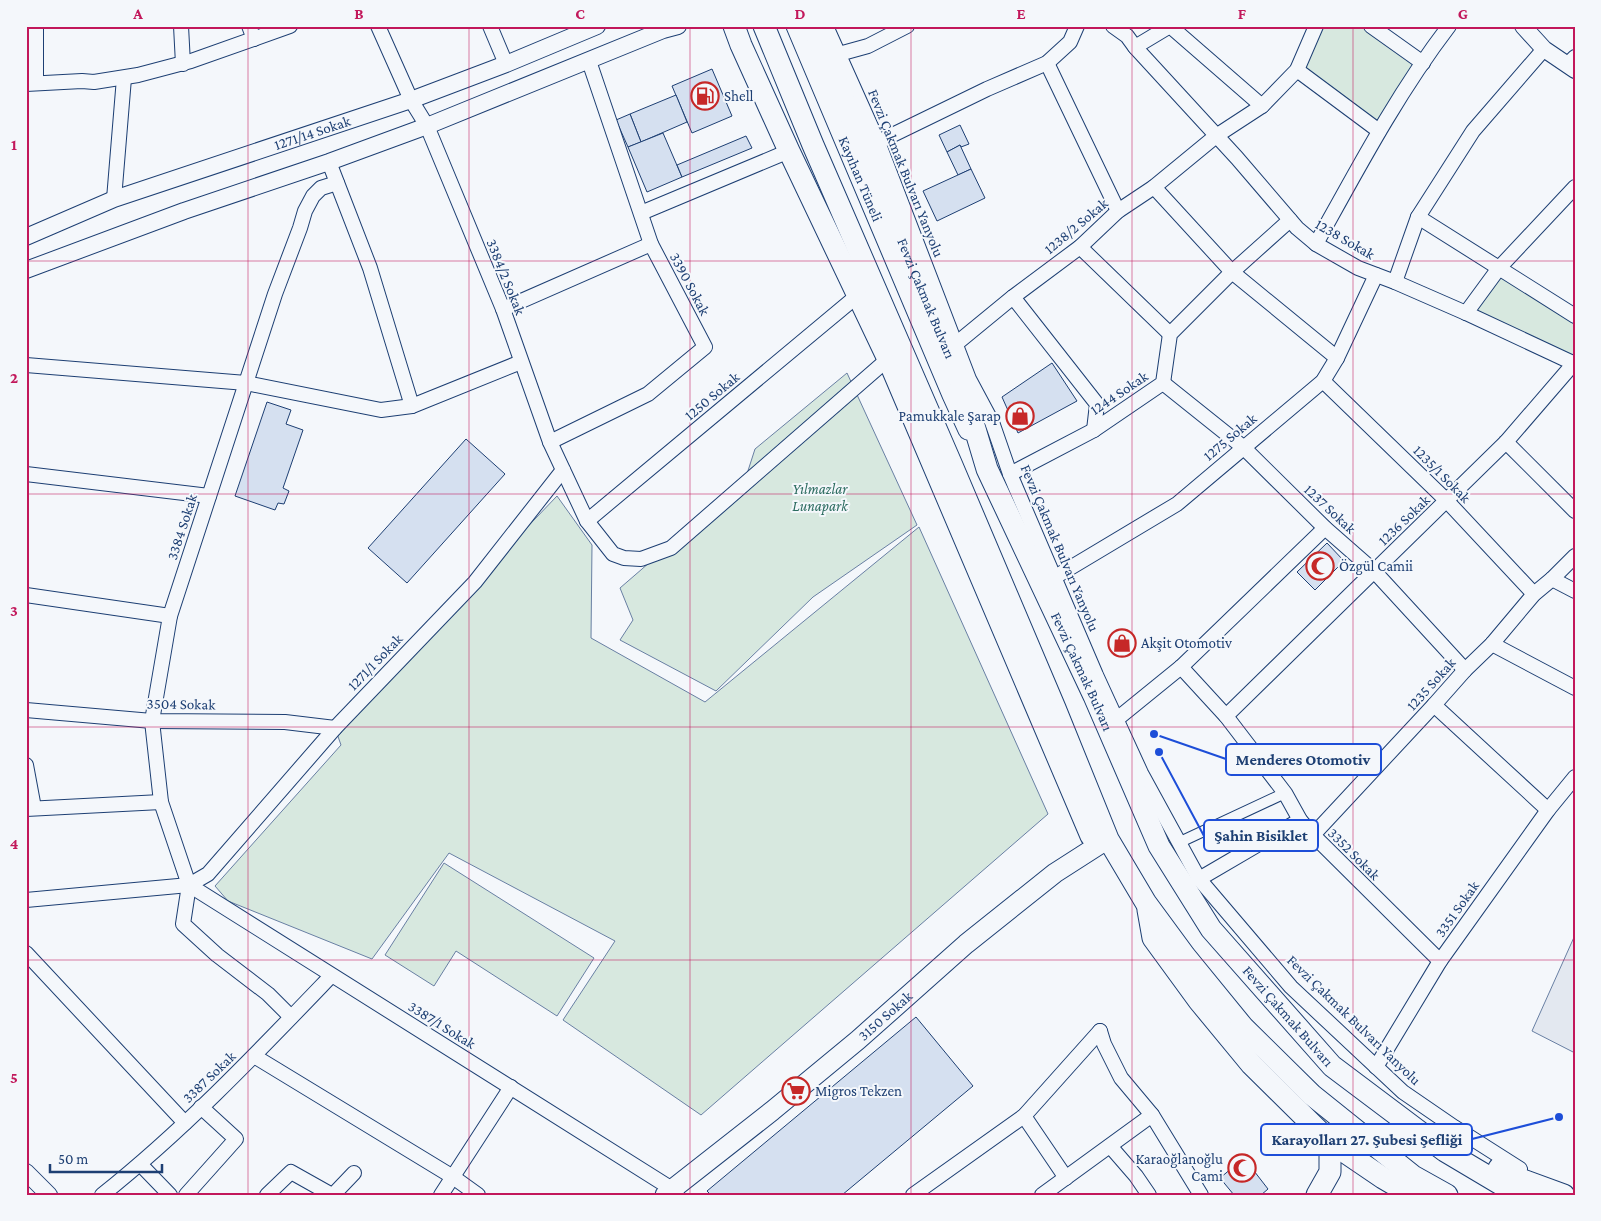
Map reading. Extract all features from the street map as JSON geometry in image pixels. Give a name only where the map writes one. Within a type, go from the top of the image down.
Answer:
[{"type":"main road","points":[[734,26],[789,151],[888,359],[1102,843],[1153,938],[1198,1002],[1251,1064],[1330,1142],[1412,1195]]},
{"type":"main road","points":[[764,26],[813,145],[1055,708],[1102,843],[1185,956],[1243,1026],[1312,1095],[1413,1176],[1447,1195]]},
{"type":"main road","name":"Kayıhan Tüneli","points":[[796,26],[952,395],[987,470]]},
{"type":"main road","name":"Fevzi Çakmak Bulvarı","points":[[813,26],[961,382],[987,470],[1094,696],[1159,846],[1211,928],[1332,1066],[1445,1151],[1520,1195]]},
{"type":"main road","name":"3150 Sokak","points":[[671,1193],[851,1046],[966,944],[1055,874],[1102,843]]},
{"type":"main road","points":[[1146,903],[1153,938]]},
{"type":"main road","points":[[1389,1109],[1427,1126],[1478,1158],[1520,1179],[1562,1194]]},
{"type":"main road","points":[[1317,1195],[1330,1172],[1330,1142]]},
{"type":"street","points":[[36,26],[31,84],[94,82],[124,78],[183,64],[251,33],[290,26]]},
{"type":"street","points":[[181,26],[183,64]]},
{"type":"street","name":"3384/2 Sokak","points":[[378,26],[410,100],[427,126],[502,309],[550,442],[587,521],[613,554],[624,558],[641,559],[671,548],[888,359]]},
{"type":"street","points":[[490,26],[506,64]]},
{"type":"street","name":"1271/14 Sokak","points":[[26,237],[114,199],[410,100],[506,64],[597,26]]},
{"type":"street","points":[[26,270],[184,211],[329,162],[427,126],[663,30],[678,26]]},
{"type":"street","name":"Fevzi Çakmak Bulvarı Yanyolu","points":[[826,26],[878,142],[957,343],[969,379],[992,422],[1010,474],[1054,577],[1141,773],[1198,879],[1291,987],[1403,1092],[1454,1127],[1562,1194]]},
{"type":"street","points":[[839,54],[868,46],[907,26]]},
{"type":"street","points":[[878,142],[987,89],[1047,63],[1070,42],[1077,26]]},
{"type":"street","name":"1238 Sokak","points":[[1113,26],[1127,36],[1290,220],[1316,244],[1358,268],[1466,313],[1574,362]]},
{"type":"street","points":[[1135,47],[1170,26],[1262,106]]},
{"type":"street","name":"1238/2 Sokak","points":[[957,343],[1012,297],[1080,247],[1118,211],[1154,186],[1216,136],[1262,106],[1296,70],[1316,26]]},
{"type":"street","points":[[1371,26],[1423,63]]},
{"type":"street","points":[[1523,26],[1544,49],[1572,63]]},
{"type":"street","points":[[1316,244],[1379,131],[1448,27]]},
{"type":"street","points":[[1394,282],[1418,217],[1474,131],[1544,49]]},
{"type":"street","name":"3390 Sokak","points":[[550,442],[648,394],[705,347],[651,244],[589,61]]},
{"type":"street","points":[[1047,63],[1118,211]]},
{"type":"street","points":[[1296,70],[1379,131]]},
{"type":"street","points":[[114,199],[124,78]]},
{"type":"street","points":[[641,214],[789,151]]},
{"type":"street","points":[[329,162],[370,268],[412,406]]},
{"type":"street","name":"3384 Sokak","points":[[189,885],[161,802],[152,721],[170,616],[246,383],[305,212],[313,196],[321,188],[337,183]]},
{"type":"street","points":[[1154,186],[1232,272],[1337,358]]},
{"type":"street","points":[[1466,313],[1498,268],[1575,187]]},
{"type":"street","points":[[1418,217],[1575,316]]},
{"type":"street","points":[[1080,247],[1170,334],[1232,272],[1290,220]]},
{"type":"street","points":[[502,309],[651,244]]},
{"type":"street","name":"1275 Sokak","points":[[1054,577],[1177,504],[1323,381],[1337,358],[1376,275]]},
{"type":"street","name":"1250 Sokak","points":[[587,521],[857,296]]},
{"type":"street","points":[[1012,297],[1097,404],[1094,430]]},
{"type":"street","name":"1244 Sokak","points":[[1010,474],[1094,430],[1163,383],[1170,334]]},
{"type":"street","points":[[26,365],[246,383],[380,410],[412,406],[521,362]]},
{"type":"street","name":"1236 Sokak","points":[[1226,716],[1506,442],[1574,362]]},
{"type":"street","name":"1235/1 Sokak","points":[[1323,381],[1447,501],[1534,594]]},
{"type":"street","name":"1237 Sokak","points":[[1163,383],[1243,447],[1325,528],[1374,571],[1465,670]]},
{"type":"street","points":[[1506,442],[1575,511]]},
{"type":"street","name":"1271/1 Sokak","points":[[189,885],[208,874],[335,728],[475,582],[563,470]]},
{"type":"street","points":[[26,474],[209,496]]},
{"type":"street","points":[[1117,719],[1181,667],[1325,528]]},
{"type":"street","name":"1235 Sokak","points":[[1313,835],[1465,670],[1492,644],[1534,594],[1575,556]]},
{"type":"street","points":[[1552,579],[1575,591]]},
{"type":"street","points":[[26,595],[170,616]]},
{"type":"street","points":[[1492,644],[1575,688]]},
{"type":"street","name":"3352 Sokak","points":[[1181,667],[1226,716],[1285,793],[1300,820],[1313,835],[1440,961]]},
{"type":"street","points":[[1434,705],[1548,810]]},
{"type":"street","name":"3504 Sokak","points":[[26,710],[152,721],[285,722],[335,728]]},
{"type":"street","points":[[26,765],[30,808],[161,802]]},
{"type":"street","name":"3351 Sokak","points":[[1376,1067],[1440,961],[1548,810],[1575,777]]},
{"type":"street","points":[[1178,843],[1285,793]]},
{"type":"street","points":[[1198,879],[1300,820]]},
{"type":"street","points":[[26,900],[189,885],[183,924],[218,955],[268,994],[291,1017]]},
{"type":"street","name":"3387/1 Sokak","points":[[189,885],[331,976],[511,1087],[671,1193]]},
{"type":"street","points":[[26,953],[185,1123]]},
{"type":"street","name":"3387 Sokak","points":[[102,1195],[140,1164],[202,1107],[331,976]]},
{"type":"street","points":[[913,1195],[1024,1116],[1100,1031],[1120,1078],[1152,1115],[1201,1195]]},
{"type":"street","points":[[254,1056],[453,1177],[478,1195]]},
{"type":"street","points":[[441,1195],[511,1087]]},
{"type":"street","points":[[186,1195],[236,1139],[202,1107]]},
{"type":"street","points":[[1047,1194],[1152,1115]]},
{"type":"street","points":[[1024,1116],[1066,1178]]},
{"type":"street","points":[[1110,1146],[1136,1176],[1148,1195]]},
{"type":"street","points":[[140,1164],[170,1195]]},
{"type":"street","points":[[26,1172],[49,1195]]},
{"type":"street","points":[[267,1195],[291,1172],[333,1195],[354,1173]]},
{"type":"green space","points":[[1316,26],[1371,26],[1423,63],[1379,131],[1297,70]]},
{"type":"green space","points":[[1499,268],[1575,316],[1575,362],[1466,313]]},
{"type":"green space","name":"Yılmazlar Lunapark","points":[[847,373],[917,525],[813,597],[716,691],[620,640],[633,620],[620,588],[745,480],[755,449]]},
{"type":"green space","points":[[557,496],[592,545],[591,638],[705,702],[919,527],[1048,814],[701,1115],[563,1020],[615,941],[449,853],[372,959],[228,901],[215,886],[341,745],[335,728]]},
{"type":"green space","points":[[444,863],[594,958],[557,1016],[456,951],[434,986],[385,955]]},
{"type":"shaded area","points":[[1575,935],[1575,1053],[1532,1031]]},
{"type":"building","points":[[712,69],[732,116],[692,133],[672,86]]},
{"type":"building","points":[[676,95],[687,122],[641,142],[630,114]]},
{"type":"building","points":[[630,114],[641,142],[628,147],[616,120]]},
{"type":"building","points":[[960,125],[969,144],[961,147],[960,145],[947,152],[939,135]]},
{"type":"building","points":[[663,133],[682,177],[647,192],[628,147]]},
{"type":"building","points":[[746,136],[752,148],[682,177],[677,165]]},
{"type":"building","points":[[960,145],[971,169],[958,175],[947,152]]},
{"type":"building","points":[[971,169],[985,198],[937,221],[923,191]]},
{"type":"building","points":[[1052,363],[1077,401],[1018,433],[1002,397]]},
{"type":"building","points":[[267,402],[291,410],[286,424],[303,430],[283,488],[289,491],[284,504],[278,503],[275,510],[235,496]]},
{"type":"building","points":[[466,439],[505,474],[407,583],[368,548]]},
{"type":"building","name":"Özgül Camii","points":[[1327,543],[1344,561],[1315,590],[1297,572]]},
{"type":"building","points":[[916,1017],[973,1086],[842,1195],[711,1195],[707,1191]]},
{"type":"building","name":"Karaoğlanoğlu Cami","points":[[1244,1158],[1268,1189],[1261,1195],[1234,1195],[1220,1178]]},
{"type":"place","name":"Shell","points":[[705,96]]},
{"type":"place","name":"Pamukkale Şarap","points":[[1020,416]]},
{"type":"place","name":"Özgül Camii","points":[[1320,566]]},
{"type":"place","name":"Akşit Otomotiv","points":[[1122,643]]},
{"type":"place","name":"Menderes Otomotiv","points":[[1154,734]]},
{"type":"place","name":"Şahin Bisiklet","points":[[1159,752]]},
{"type":"place","name":"Migros Tekzen","points":[[796,1091]]},
{"type":"place","name":"Karayolları 27. Şubesi Şefliği","points":[[1559,1117]]},
{"type":"place","name":"Karaoğlanoğlu Cami","points":[[1242,1168]]}]
